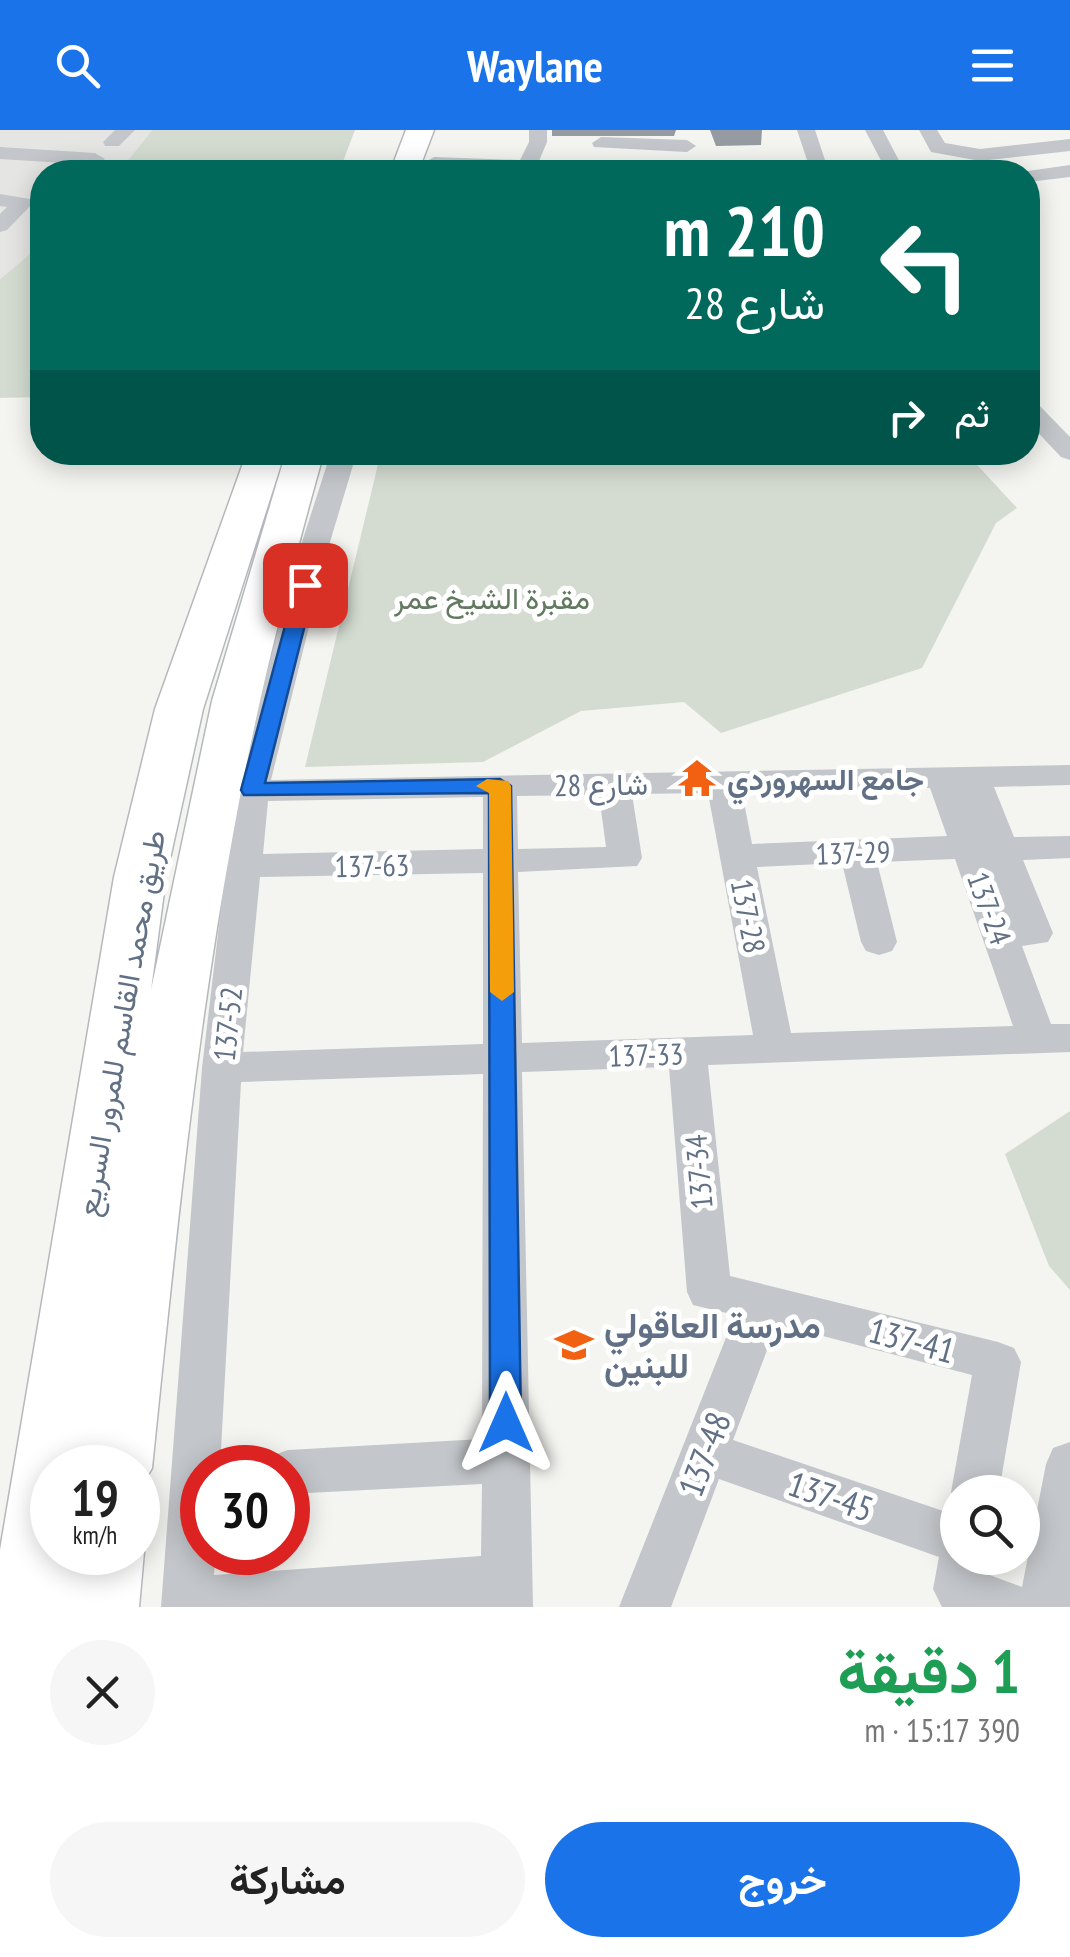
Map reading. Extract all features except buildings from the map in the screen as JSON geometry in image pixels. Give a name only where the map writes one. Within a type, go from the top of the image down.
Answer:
[{"type":"highway","name":"طريق محمد القاسم للمرور السريع","points":[[29,1607],[140,877],[179,709],[261,465]]},
{"type":"highway","name":"طريق محمد القاسم للمرور السريع","points":[[119,1445],[196,876],[232,709],[301,465]]},
{"type":"highway","points":[[100,1607],[103,1575]]},
{"type":"street","points":[[530,160],[538,142],[538,130]]},
{"type":"street","points":[[806,130],[816,160]]},
{"type":"street","points":[[890,160],[876,133],[920,130]]},
{"type":"street","points":[[928,130],[938,148],[957,154],[980,156],[1070,145]]},
{"type":"street","points":[[601,143],[689,138]]},
{"type":"street","points":[[428,146],[497,160]]},
{"type":"street","points":[[0,153],[95,158]]},
{"type":"street","points":[[0,200],[23,203],[0,226]]},
{"type":"street","points":[[1040,409],[1070,404]]},
{"type":"street","points":[[1040,421],[1070,452]]},
{"type":"street","name":"137-52","points":[[201,1445],[222,1068],[252,790],[340,465]]},
{"type":"street","name":"شارع 28","points":[[252,790],[1070,775]]},
{"type":"street","name":"137-24","points":[[958,777],[985,848],[1000,934],[1054,1039]]},
{"type":"street","name":"137-28","points":[[723,782],[776,1050]]},
{"type":"street","name":"137-63","points":[[244,866],[626,858],[614,784]]},
{"type":"street","points":[[187,1604],[507,1593],[500,786]]},
{"type":"street","name":"137-29","points":[[738,856],[1070,847]]},
{"type":"street","points":[[856,852],[879,942]]},
{"type":"street","name":"137-33","points":[[222,1068],[1054,1039]]},
{"type":"street","name":"137-34","points":[[687,1053],[710,1292]]},
{"type":"street","name":"137-41","points":[[710,1292],[763,1301],[998,1362],[979,1475]]},
{"type":"street","name":"137-48","points":[[645,1607],[763,1301]]},
{"type":"street","name":"137-45","points":[[705,1452],[940,1553]]},
{"type":"street","points":[[310,1471],[506,1460]]},
{"type":"street","points":[[1044,1607],[1070,1464]]},
{"type":"street","name":"137-52","points":[[187,1604],[190,1575]]},
{"type":"street","name":"137-45","points":[[974,1575],[1010,1607]]},
{"type":"shaded area","points":[[0,130],[152,130],[128,160],[30,160],[30,254],[0,279]]},
{"type":"green space","points":[[152,130],[355,130],[344,160],[128,160]]},
{"type":"green space","points":[[30,254],[30,397],[0,398],[0,279]]},
{"type":"green space","name":"مقبرة الشيخ عمر","points":[[378,465],[977,465],[1017,508],[996,523],[922,668],[721,733],[684,702],[581,711],[483,762],[305,767]]},
{"type":"green space","points":[[1070,1111],[1070,1290],[1049,1266],[1005,1154]]},
{"type":"slow traffic","points":[[487,786],[500,786],[502,992]]},
{"type":"place","name":"جامع السهروردي","points":[[697,778]]},
{"type":"place","name":"مدرسة العاقولي للبنين","points":[[574,1345]]},
{"type":"route","points":[[305,585],[252,790],[500,786],[506,1423]]}]
